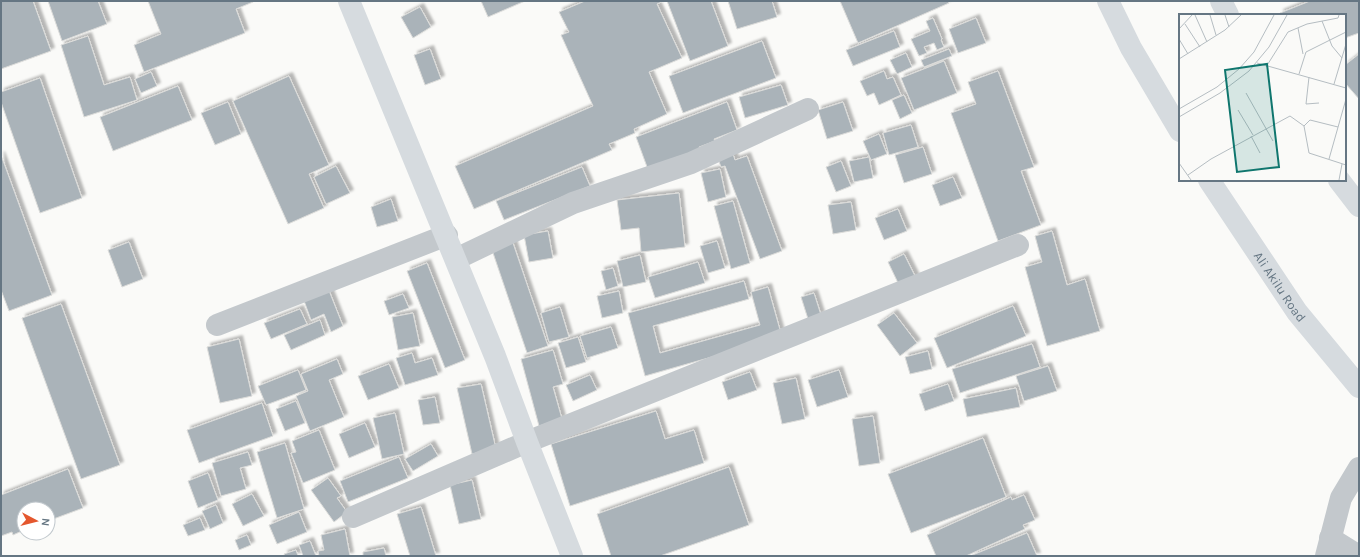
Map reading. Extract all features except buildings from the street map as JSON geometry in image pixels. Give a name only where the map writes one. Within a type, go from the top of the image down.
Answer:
[{"type":"street","points":[[349,1],[447,235],[572,556]]},
{"type":"street","points":[[1108,1],[1131,48],[1179,129]]},
{"type":"street","points":[[1221,1],[1228,14]]},
{"type":"street","points":[[456,259],[573,203],[691,163],[808,109]]},
{"type":"street","name":"Ali Akilu Road","points":[[1210,181],[1297,312],[1359,387]]},
{"type":"street","points":[[1340,181],[1359,206]]},
{"type":"street","points":[[217,325],[447,235]]},
{"type":"street","points":[[353,517],[527,442],[1018,245]]},
{"type":"street","points":[[1359,468],[1341,498],[1328,547],[1359,556]]}]
